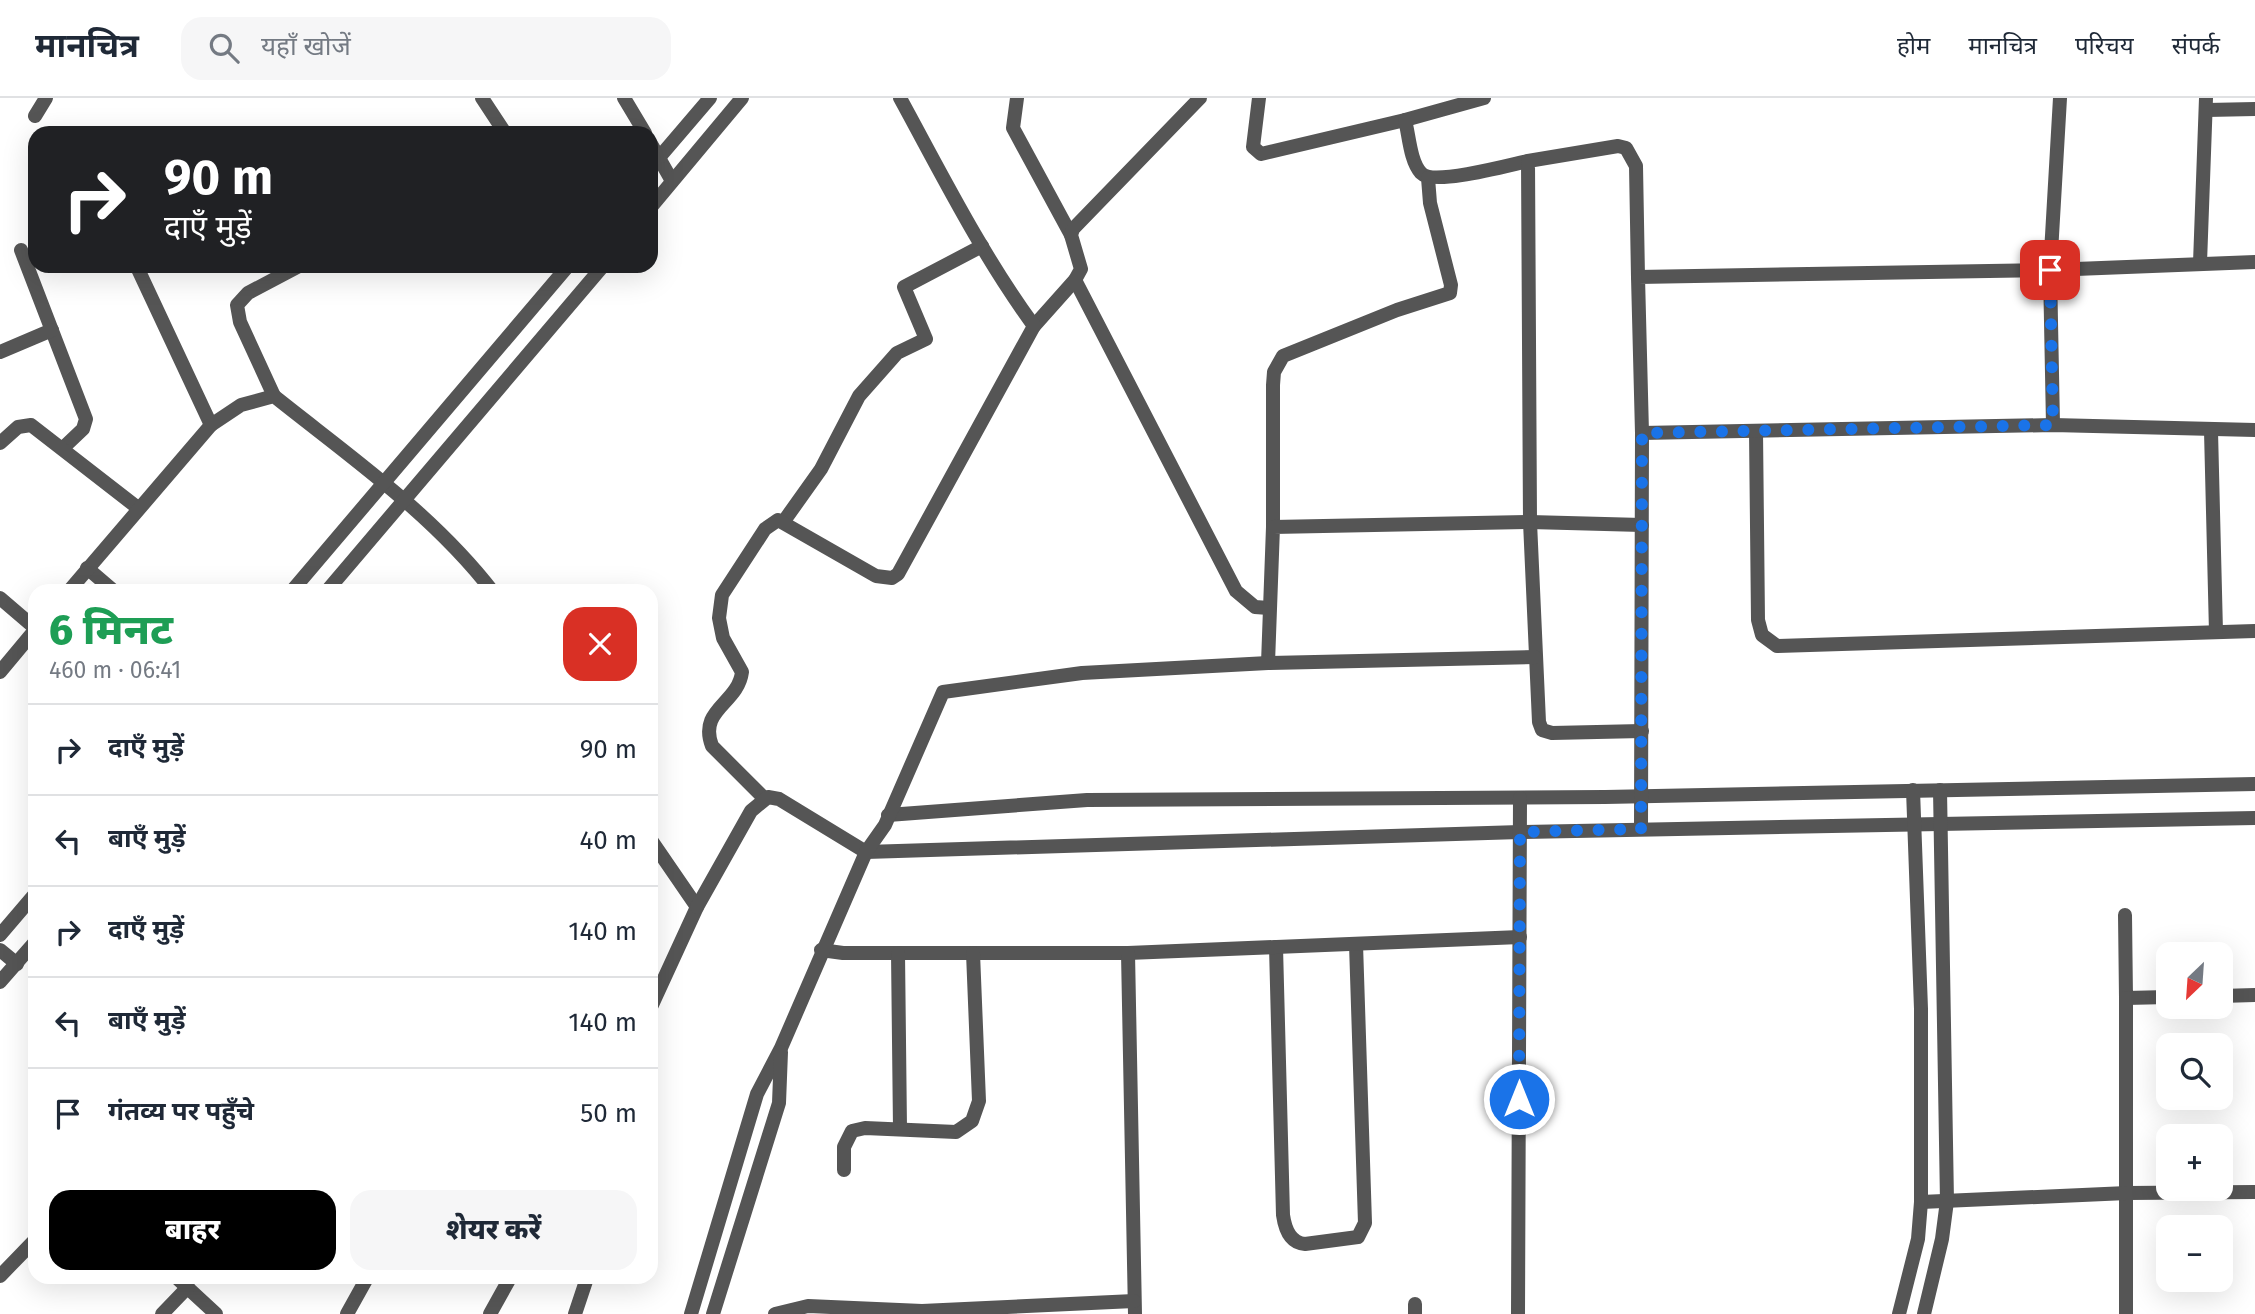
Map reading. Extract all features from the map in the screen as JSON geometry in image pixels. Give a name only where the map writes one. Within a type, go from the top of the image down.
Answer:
[{"type":"street","points":[[35,116],[46,98]]},
{"type":"street","points":[[482,98],[500,126]]},
{"type":"street","points":[[624,98],[641,126]]},
{"type":"street","points":[[658,159],[710,98]]},
{"type":"street","points":[[658,198],[742,98]]},
{"type":"street","points":[[900,98],[1010,294],[1034,326]]},
{"type":"street","points":[[1017,98],[1013,128],[1071,235],[1081,269],[1075,280],[1034,326],[898,574],[886,579],[876,576],[831,552],[784,521],[778,520],[765,529],[722,595],[719,618],[723,638],[742,672],[736,691],[707,727],[712,746],[764,798],[779,799],[866,852],[1641,829],[2255,818]]},
{"type":"street","points":[[1071,235],[1077,223],[1200,98]]},
{"type":"street","points":[[1259,98],[1252,147],[1261,154],[1484,98]]},
{"type":"street","points":[[2053,425],[2050,270],[2060,98]]},
{"type":"street","points":[[2200,262],[2207,104],[2255,109]]},
{"type":"street","points":[[1268,663],[1273,527],[1273,385],[1279,362],[1283,356],[1349,328],[1450,293],[1451,285],[1430,203],[1428,178],[1416,164],[1405,120]]},
{"type":"street","points":[[1428,178],[1618,146],[1626,148],[1636,166],[1642,433],[1641,829]]},
{"type":"street","points":[[1528,161],[1530,522],[1539,722],[1542,730],[1552,733],[1642,732]]},
{"type":"street","points":[[658,165],[672,181]]},
{"type":"street","points":[[784,521],[821,470],[859,396],[897,353],[926,339],[904,286],[982,246]]},
{"type":"street","points":[[21,250],[28,268]]},
{"type":"street","points":[[1638,277],[2050,270],[2200,262],[2255,262]]},
{"type":"street","points":[[30,273],[86,419],[83,429],[63,448]]},
{"type":"street","points":[[140,273],[211,425]]},
{"type":"street","points":[[286,273],[248,293],[237,305],[240,321],[274,396],[402,500],[452,545],[486,584]]},
{"type":"street","points":[[298,584],[562,273]]},
{"type":"street","points":[[333,584],[593,273]]},
{"type":"street","points":[[1075,280],[1236,591],[1255,607],[1269,608]]},
{"type":"street","points":[[0,352],[52,330]]},
{"type":"street","points":[[74,584],[211,425],[241,405],[274,396]]},
{"type":"street","points":[[0,443],[26,424],[63,448],[138,508]]},
{"type":"street","points":[[1642,433],[2053,425],[2255,430]]},
{"type":"street","points":[[1756,431],[1758,620],[1759,629],[1769,642],[1777,646],[2255,631]]},
{"type":"street","points":[[2211,431],[2216,632]]},
{"type":"street","points":[[1273,527],[1530,522],[1642,525]]},
{"type":"street","points":[[87,568],[106,584]]},
{"type":"street","points":[[0,598],[28,623]]},
{"type":"street","points":[[0,671],[28,637]]},
{"type":"street","points":[[691,1314],[757,1094],[781,1048],[821,950],[866,852],[885,824],[943,692],[1082,673],[1268,663],[1535,657]]},
{"type":"street","points":[[888,815],[1087,800],[1520,798],[2255,784]]},
{"type":"street","points":[[1924,1314],[1942,1239],[1947,1201],[1940,789]]},
{"type":"street","points":[[1899,1314],[1918,1239],[1921,1202],[1921,1009],[1913,790]]},
{"type":"street","points":[[658,990],[697,907],[751,811],[764,798]]},
{"type":"street","points":[[1518,1314],[1520,798]]},
{"type":"street","points":[[658,850],[697,907]]},
{"type":"street","points":[[0,935],[28,902]]},
{"type":"street","points":[[2125,915],[2126,1314]]},
{"type":"street","points":[[821,950],[898,953],[1128,953],[1520,937]]},
{"type":"street","points":[[1276,947],[1283,1215],[1285,1230],[1300,1244],[1305,1244],[1358,1237],[1365,1223],[1356,944]]},
{"type":"street","points":[[0,950],[17,964]]},
{"type":"street","points":[[0,982],[28,951]]},
{"type":"street","points":[[898,953],[900,1129]]},
{"type":"street","points":[[844,1170],[844,1147],[852,1131],[900,1129],[956,1132],[968,1126],[978,1109],[973,953]]},
{"type":"street","points":[[775,1314],[808,1306],[859,1311],[1134,1308],[1128,953]]},
{"type":"street","points":[[2233,996],[2255,995]]},
{"type":"street","points":[[2126,998],[2156,997]]},
{"type":"street","points":[[713,1314],[779,1103],[781,1048]]},
{"type":"street","points":[[1921,1202],[2127,1193],[2255,1192]]},
{"type":"street","points":[[0,1276],[28,1247]]},
{"type":"street","points":[[162,1314],[181,1284]]},
{"type":"street","points":[[184,1284],[216,1314]]},
{"type":"street","points":[[347,1314],[364,1284]]},
{"type":"street","points":[[491,1314],[507,1284]]},
{"type":"street","points":[[575,1314],[585,1284]]},
{"type":"route","points":[[1519,1099],[1520,832],[1641,829],[1642,433],[2053,425],[2050,270]]}]
